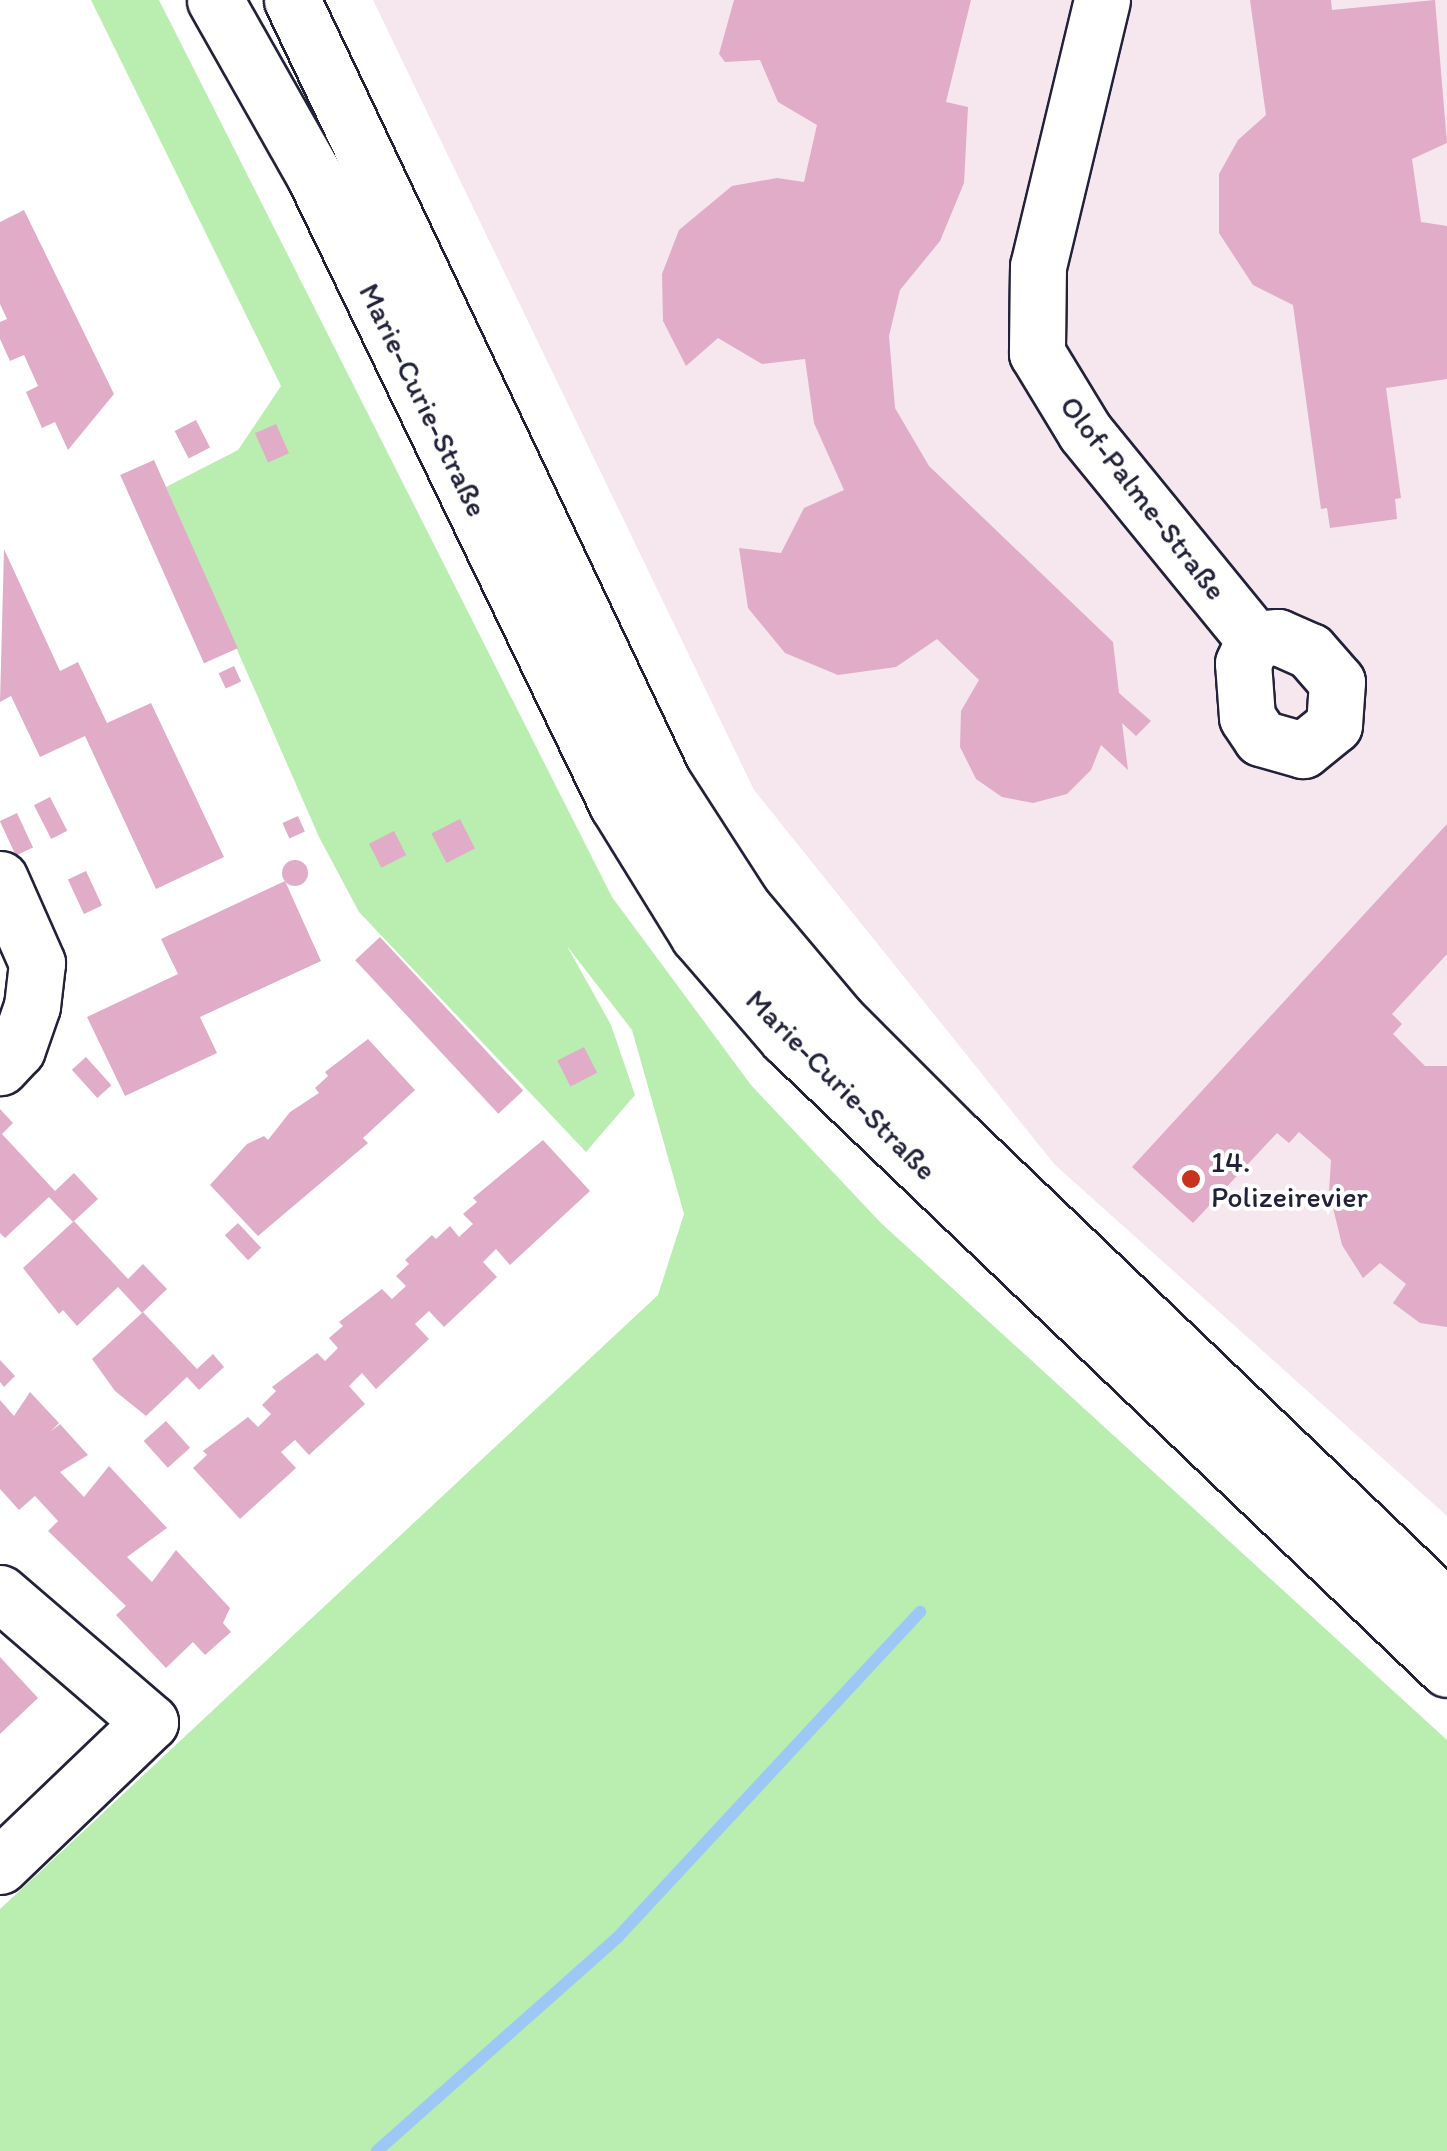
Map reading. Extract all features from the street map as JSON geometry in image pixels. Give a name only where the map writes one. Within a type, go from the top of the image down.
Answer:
[{"type":"main road","name":"Marie-Curie-Straße","points":[[215,0],[315,177],[617,804],[698,934],[787,1038],[1447,1669]]},
{"type":"main road","name":"Marie-Curie-Straße","points":[[292,0],[663,783],[744,907],[838,1020],[902,1084],[1447,1608]]},
{"type":"main road","name":"Olof-Palme-Straße","points":[[1102,0],[1038,266],[1037,353],[1085,432],[1254,640]]},
{"type":"main road","points":[[0,879],[37,963],[32,1006],[17,1049],[0,1067]]},
{"type":"main road","points":[[0,1593],[150,1722],[0,1866]]},
{"type":"shaded area","points":[[373,0],[1447,0],[1447,1516],[1055,1165],[754,790]]},
{"type":"green space","points":[[91,0],[159,0],[612,897],[751,1085],[881,1223],[1447,1740],[1447,2151],[0,2151],[0,1909],[658,1295],[684,1214],[632,1030],[567,946],[611,1025],[635,1095],[586,1152],[359,912],[319,837],[166,487],[238,450],[281,386]]},
{"type":"building","points":[[734,0],[971,0],[946,102],[968,107],[964,183],[940,241],[900,290],[889,336],[895,408],[929,466],[1113,642],[1119,693],[1151,721],[1136,736],[1122,723],[1128,770],[1101,745],[1091,770],[1067,794],[1033,803],[1002,797],[976,779],[960,747],[961,711],[979,680],[937,639],[896,667],[838,675],[785,653],[748,608],[739,548],[781,553],[804,508],[844,490],[814,423],[805,359],[762,364],[718,338],[686,366],[663,321],[662,274],[679,230],[732,186],[777,178],[804,182],[817,125],[778,102],[760,60],[725,62],[719,54]]},
{"type":"building","points":[[1250,0],[1331,0],[1332,10],[1435,0],[1447,143],[1412,159],[1421,222],[1447,226],[1447,379],[1386,388],[1401,498],[1395,499],[1397,519],[1330,528],[1327,508],[1321,509],[1293,305],[1253,285],[1219,233],[1219,174],[1238,140],[1266,115]]},
{"type":"building","points":[[24,210],[114,394],[68,450],[55,422],[42,428],[26,392],[38,386],[24,355],[10,361],[0,339],[0,322],[7,319],[0,304],[0,222]]},
{"type":"building","points":[[196,420],[210,448],[189,459],[175,431]]},
{"type":"building","points":[[276,424],[289,453],[268,463],[255,433]]},
{"type":"building","points":[[154,460],[238,648],[204,663],[120,475]]},
{"type":"building","points":[[4,549],[60,671],[78,662],[107,723],[151,703],[224,857],[156,889],[85,736],[40,757],[11,696],[0,702]]},
{"type":"building","points":[[234,666],[241,681],[226,689],[219,673]]},
{"type":"building","points":[[50,797],[67,831],[51,839],[34,805]]},
{"type":"building","points":[[17,813],[33,847],[16,855],[0,821]]},
{"type":"building","points":[[298,816],[305,832],[289,838],[282,823]]},
{"type":"building","points":[[460,819],[475,848],[446,863],[431,834]]},
{"type":"building","points":[[1447,824],[1447,954],[1392,1014],[1402,1024],[1393,1034],[1425,1066],[1447,1066],[1447,1327],[1420,1323],[1393,1303],[1406,1284],[1380,1263],[1363,1278],[1342,1245],[1329,1191],[1331,1160],[1299,1132],[1289,1143],[1277,1133],[1193,1223],[1132,1167]]},
{"type":"building","points":[[394,831],[406,855],[381,868],[369,844]]},
{"type":"building","points":[[295,860],[304,864],[308,873],[304,882],[295,886],[286,882],[282,873],[286,864]]},
{"type":"building","points":[[86,871],[102,905],[84,914],[68,879]]},
{"type":"building","points":[[285,881],[321,961],[200,1017],[217,1053],[125,1096],[87,1017],[178,974],[161,939]]},
{"type":"building","points":[[380,937],[523,1091],[498,1114],[355,960]]},
{"type":"building","points":[[368,1039],[415,1090],[363,1138],[368,1143],[258,1236],[210,1185],[247,1144],[264,1136],[268,1140],[290,1112],[319,1093],[315,1088],[328,1076],[325,1072]]},
{"type":"building","points":[[584,1047],[597,1073],[570,1086],[557,1061]]},
{"type":"building","points":[[86,1057],[111,1085],[97,1098],[72,1070]]},
{"type":"building","points":[[0,1109],[13,1123],[2,1134],[55,1191],[74,1173],[98,1199],[73,1222],[49,1197],[5,1238],[0,1233]]},
{"type":"building","points":[[543,1140],[590,1191],[510,1265],[496,1249],[483,1262],[497,1277],[444,1327],[429,1311],[415,1324],[429,1339],[376,1389],[362,1373],[349,1386],[365,1404],[309,1455],[295,1440],[281,1452],[296,1468],[240,1519],[193,1468],[207,1455],[203,1451],[248,1417],[258,1427],[271,1414],[262,1405],[276,1391],[272,1387],[317,1353],[325,1361],[338,1348],[329,1338],[343,1326],[339,1322],[382,1289],[392,1299],[406,1286],[396,1276],[409,1264],[405,1260],[432,1235],[436,1239],[450,1226],[459,1237],[473,1224],[463,1214],[477,1202],[473,1198]]},
{"type":"building","points":[[74,1221],[128,1279],[143,1264],[167,1289],[142,1313],[118,1287],[77,1326],[63,1310],[59,1314],[23,1268]]},
{"type":"building","points":[[238,1223],[261,1248],[248,1260],[225,1235]]},
{"type":"building","points":[[143,1312],[197,1369],[213,1354],[224,1367],[199,1390],[187,1377],[146,1416],[115,1391],[92,1359]]},
{"type":"building","points":[[0,1360],[15,1376],[4,1387],[0,1382]]},
{"type":"building","points":[[30,1392],[59,1423],[50,1432],[60,1424],[88,1455],[60,1472],[84,1497],[109,1466],[167,1528],[127,1557],[152,1582],[176,1550],[230,1608],[223,1623],[231,1632],[205,1655],[193,1642],[166,1668],[116,1615],[126,1606],[48,1531],[58,1521],[35,1496],[19,1510],[0,1489],[0,1400],[14,1416]]},
{"type":"building","points":[[166,1421],[190,1448],[168,1468],[144,1441]]},
{"type":"building","points":[[0,1657],[38,1698],[0,1734]]},
{"type":"waterway","points":[[377,2151],[618,1937],[920,1612]]},
{"type":"place","name":"14. Polizeirevier","points":[[1191,1179]]}]
